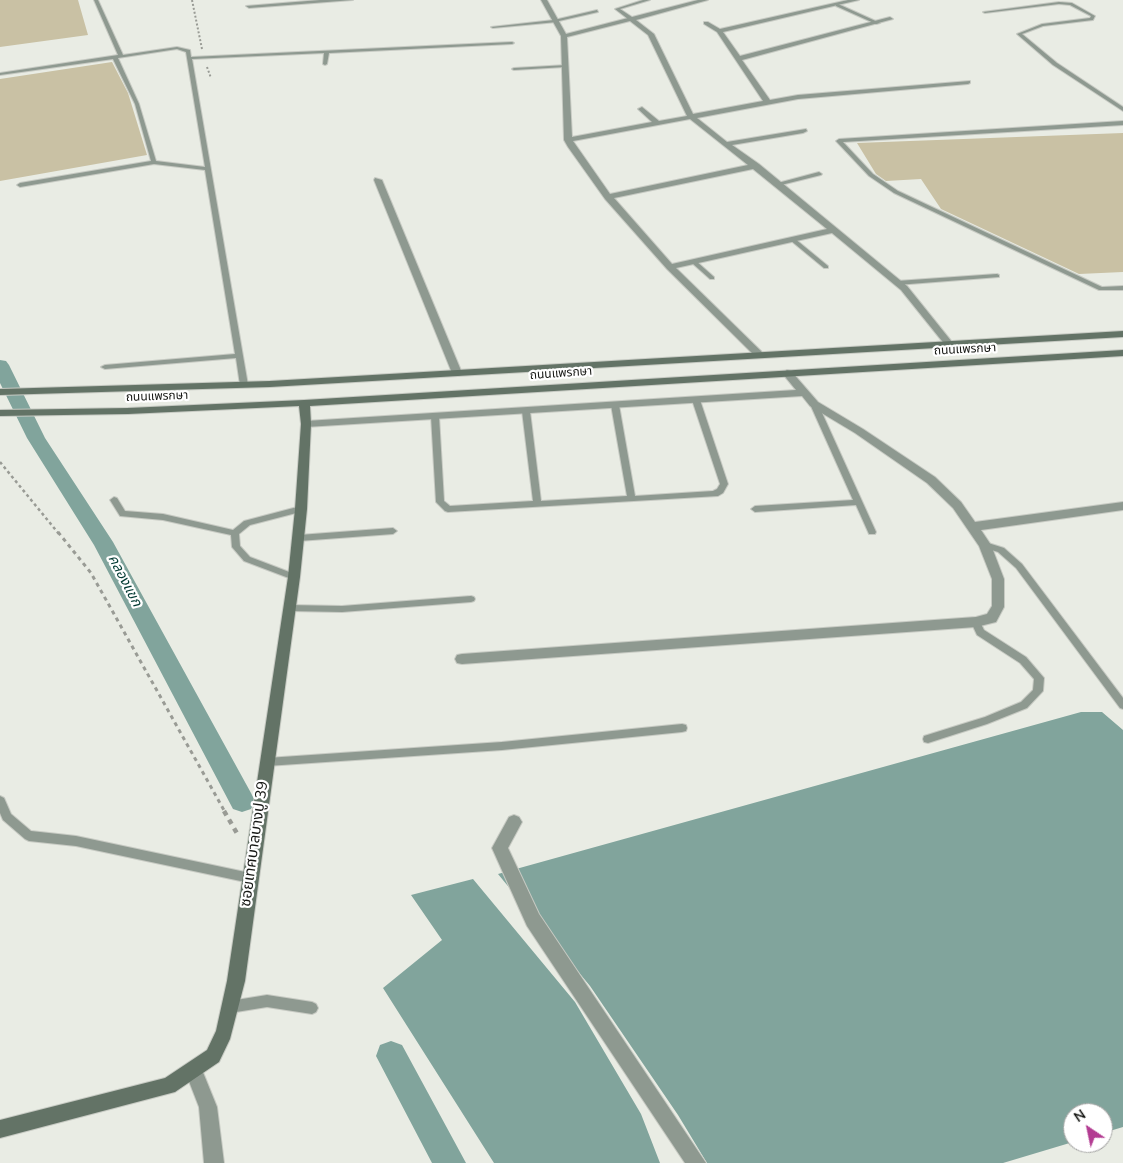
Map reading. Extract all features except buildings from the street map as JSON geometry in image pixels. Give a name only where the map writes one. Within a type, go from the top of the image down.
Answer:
[{"type":"main road","name":"ถนนแพรกษา","points":[[0,392],[244,385],[1123,334]]},
{"type":"main road","name":"ถนนแพรกษา","points":[[0,413],[304,403],[1123,353]]},
{"type":"main road","name":"ซอยเทศบาลบางปู 39","points":[[0,1129],[169,1086],[194,1071],[213,1056],[224,1033],[236,981],[294,578],[299,538],[306,424],[304,403]]},
{"type":"street","points":[[249,6],[350,0]]},
{"type":"street","points":[[544,0],[557,20],[564,36],[568,140],[608,197],[670,268],[760,355]]},
{"type":"street","points":[[564,36],[705,0]]},
{"type":"street","points":[[719,31],[856,0]]},
{"type":"street","points":[[630,18],[651,34],[691,117],[756,166],[897,283],[949,344]]},
{"type":"street","points":[[737,59],[890,20]]},
{"type":"street","points":[[706,23],[719,31],[768,103]]},
{"type":"street","points":[[568,140],[798,98],[968,82]]},
{"type":"street","points":[[642,109],[657,123]]},
{"type":"street","points":[[728,144],[803,131]]},
{"type":"street","points":[[608,197],[756,166]]},
{"type":"street","points":[[378,180],[457,373]]},
{"type":"street","points":[[670,268],[834,230]]},
{"type":"street","points":[[462,659],[976,622],[991,618],[998,606],[998,579],[986,545],[956,505],[930,480],[858,430],[814,404],[787,373]]},
{"type":"street","points":[[306,424],[804,393]]},
{"type":"street","points":[[973,528],[1123,506]]},
{"type":"street","points":[[514,822],[500,848],[532,920],[696,1163]]},
{"type":"street","points":[[194,1071],[208,1107],[214,1163]]},
{"type":"lane","points":[[96,0],[137,104],[154,162]]},
{"type":"lane","points":[[630,18],[617,9],[648,0]]},
{"type":"lane","points":[[985,12],[1059,3],[1071,4],[1093,16],[1091,19],[1042,25],[1019,34],[1055,64],[1123,109]]},
{"type":"lane","points":[[837,5],[878,23]]},
{"type":"lane","points":[[494,27],[557,20],[597,11]]},
{"type":"lane","points":[[189,58],[512,43]]},
{"type":"lane","points":[[0,74],[178,48],[185,49],[189,58],[244,385]]},
{"type":"lane","points":[[325,64],[327,51]]},
{"type":"lane","points":[[514,69],[565,66]]},
{"type":"lane","points":[[1123,123],[839,141],[871,175],[896,192],[1100,289],[1123,288]]},
{"type":"lane","points":[[20,185],[154,162],[208,169]]},
{"type":"lane","points":[[777,184],[820,174]]},
{"type":"lane","points":[[792,239],[826,267]]},
{"type":"lane","points":[[694,262],[712,278]]},
{"type":"lane","points":[[897,283],[997,276]]},
{"type":"lane","points":[[105,368],[240,356]]},
{"type":"lane","points":[[435,416],[440,502],[448,510],[715,494],[724,484],[696,400]]},
{"type":"lane","points":[[814,404],[872,532]]},
{"type":"lane","points":[[614,405],[632,499]]},
{"type":"lane","points":[[526,411],[537,504]]},
{"type":"lane","points":[[114,500],[123,514],[163,517],[234,533]]},
{"type":"lane","points":[[755,509],[858,502]]},
{"type":"lane","points":[[234,533],[247,523],[301,509]]},
{"type":"lane","points":[[299,538],[392,531]]},
{"type":"lane","points":[[234,533],[236,547],[247,559],[294,578]]},
{"type":"lane","points":[[986,545],[1001,550],[1019,566],[1123,705]]},
{"type":"lane","points":[[289,608],[342,609],[471,599]]},
{"type":"lane","points":[[928,739],[988,720],[1024,704],[1038,691],[1039,678],[1023,660],[980,632],[976,622]]},
{"type":"lane","points":[[267,762],[502,746],[682,728]]},
{"type":"lane","points":[[0,801],[7,817],[29,836],[76,841],[250,878]]},
{"type":"lane","points":[[230,1007],[267,1001],[312,1008]]},
{"type":"path","points":[[192,0],[204,57],[211,78]]},
{"type":"path","points":[[0,462],[91,573],[238,835]]},
{"type":"water","points":[[1081,712],[1102,712],[1123,730],[1123,1127],[1113,1130],[1113,1103],[1063,1103],[1063,1145],[1003,1163],[707,1163],[678,1115],[590,986],[498,874]]},
{"type":"water","points":[[473,879],[575,1002],[641,1114],[660,1163],[494,1163],[383,988],[442,940],[411,895]]},
{"type":"waterway","name":"คลองแขก","points":[[0,365],[36,438],[103,542],[242,801]]},
{"type":"waterway","points":[[391,1056],[450,1163]]}]
